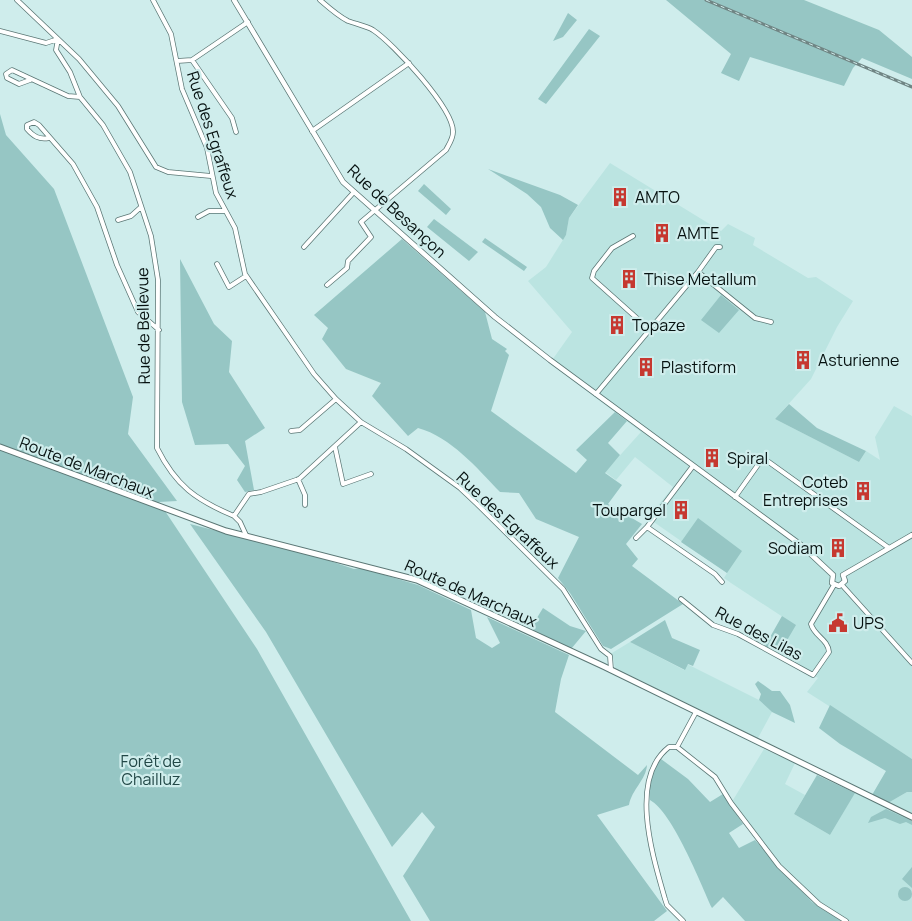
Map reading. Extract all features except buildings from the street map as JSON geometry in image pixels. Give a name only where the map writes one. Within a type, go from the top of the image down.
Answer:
[{"type":"main road","name":"Route de Marchaux","points":[[0,447],[166,510],[246,535],[418,580],[603,666],[912,817]]},
{"type":"street","points":[[17,0],[79,59],[118,106],[156,167],[168,172],[211,176]]},
{"type":"street","name":"Rue des Egraffeux","points":[[153,0],[171,34],[185,97],[207,148],[211,176],[216,193],[224,211],[235,228],[246,276],[314,374],[336,400],[361,422],[406,449],[460,488],[477,504],[562,589],[601,649],[608,655]]},
{"type":"street","name":"Rue de Besançon","points":[[234,0],[338,176],[354,192],[495,317],[596,394],[802,545],[833,575]]},
{"type":"street","points":[[320,0],[346,20],[372,30],[391,44],[409,63],[446,113],[452,127],[452,141],[446,150],[361,222],[371,237],[348,261],[347,268],[327,284]]},
{"type":"street","points":[[177,61],[192,60],[248,22]]},
{"type":"street","points":[[0,30],[46,43],[58,39]]},
{"type":"street","name":"Rue de Bellevue","points":[[58,39],[56,50],[70,72],[80,97],[103,125],[130,172],[151,236],[158,280],[157,448],[168,469],[187,490],[234,516],[240,522],[246,535]]},
{"type":"street","points":[[192,60],[232,118],[236,132]]},
{"type":"street","points":[[312,131],[409,63]]},
{"type":"street","points":[[30,80],[19,84],[6,78],[6,74],[12,70],[68,96],[80,97]]},
{"type":"street","points":[[49,138],[42,140],[35,136],[27,129],[27,125],[34,122],[74,164],[97,206],[117,265],[138,312],[159,330]]},
{"type":"street","points":[[304,247],[354,192]]},
{"type":"street","points":[[118,220],[131,216],[141,207]]},
{"type":"street","points":[[198,217],[209,211],[224,211]]},
{"type":"street","points":[[633,236],[612,248],[594,271],[592,278],[649,328]]},
{"type":"street","points":[[596,394],[649,328],[699,273],[716,247],[720,247]]},
{"type":"street","points":[[216,264],[230,286],[246,276]]},
{"type":"street","points":[[699,273],[754,318],[771,322]]},
{"type":"street","points":[[291,431],[300,430],[336,400]]},
{"type":"street","points":[[234,516],[249,494],[261,492],[298,479],[361,422]]},
{"type":"street","points":[[335,447],[343,484],[371,474]]},
{"type":"street","points":[[735,497],[760,462],[766,460],[889,548]]},
{"type":"street","points":[[636,538],[693,466]]},
{"type":"street","points":[[298,479],[305,495],[305,505]]},
{"type":"street","points":[[646,526],[715,574],[722,582]]},
{"type":"street","points":[[912,535],[843,574],[837,572],[831,579],[834,585],[842,585],[912,663]]},
{"type":"street","points":[[842,585],[845,581],[843,574]]},
{"type":"street","name":"Rue des Lilas","points":[[680,599],[713,625],[742,636],[813,675],[829,652],[827,643],[814,630],[812,624],[834,585]]},
{"type":"street","points":[[603,666],[608,655]]},
{"type":"street","points":[[608,655],[611,659],[611,670]]},
{"type":"street","points":[[677,747],[696,712]]},
{"type":"street","points":[[684,921],[667,905],[652,850],[647,798],[648,777],[653,765],[669,747],[677,747],[715,777],[731,803],[779,866],[819,904],[846,921]]},
{"type":"shaded area","points":[[610,163],[721,231],[728,224],[755,238],[753,245],[808,278],[816,277],[853,301],[837,327],[811,379],[775,419],[859,462],[866,451],[880,460],[875,437],[894,406],[912,416],[912,759],[807,692],[818,678],[779,654],[795,625],[724,578],[727,573],[648,518],[673,487],[635,457],[616,480],[605,472],[641,432],[550,363],[572,332],[528,281],[546,267],[566,235],[569,218]]},
{"type":"shaded area","points":[[630,642],[684,670],[687,664],[759,700],[772,712],[758,738],[615,668],[612,653]]},
{"type":"shaded area","points":[[764,749],[795,763],[785,784],[805,795],[794,814],[830,835],[858,787],[888,803],[907,792],[912,792],[912,921],[841,921],[812,902],[775,864],[730,805]]},
{"type":"green space","points":[[666,0],[804,0],[879,30],[912,57],[912,79],[862,58],[853,68],[844,86],[750,57],[739,81],[721,73],[731,54]]},
{"type":"green space","points":[[568,13],[577,20],[563,37],[553,41]]},
{"type":"green space","points":[[589,29],[600,36],[546,104],[538,99]]},
{"type":"green space","name":"Forêt de Chailluz","points":[[0,114],[6,135],[54,189],[133,397],[128,434],[177,501],[159,502],[257,649],[411,921],[0,921]]},
{"type":"green space","points":[[488,169],[560,195],[578,205],[569,218],[566,235],[563,240],[550,228],[541,207],[527,194]]},
{"type":"green space","points":[[424,184],[451,209],[446,215],[418,191]]},
{"type":"green space","points":[[434,219],[478,252],[469,261],[427,227]]},
{"type":"green space","points":[[485,238],[527,267],[524,271],[482,242]]},
{"type":"green space","points":[[402,239],[485,312],[492,339],[507,349],[505,351],[509,355],[491,411],[576,473],[587,460],[576,450],[615,412],[627,421],[608,443],[620,455],[605,473],[622,485],[608,504],[642,524],[626,544],[638,559],[632,566],[683,604],[611,649],[603,646],[570,593],[558,578],[579,537],[536,519],[519,493],[500,492],[463,454],[442,438],[418,428],[408,436],[372,396],[381,383],[346,369],[322,339],[328,328],[314,315]]},
{"type":"green space","points":[[180,259],[214,324],[232,341],[229,372],[265,428],[245,441],[254,490],[245,492],[237,480],[245,466],[228,444],[195,445],[182,402]]},
{"type":"green space","points":[[721,295],[739,310],[719,333],[701,320]]},
{"type":"green space","points":[[789,404],[817,428],[866,451],[859,462],[775,419]]},
{"type":"green space","points":[[698,518],[742,551],[727,573],[681,542]]},
{"type":"green space","points":[[190,524],[309,554],[354,569],[361,568],[418,585],[471,610],[476,638],[492,648],[500,643],[487,617],[569,655],[561,679],[555,712],[638,775],[647,765],[629,805],[597,815],[667,911],[654,921],[430,921],[403,876],[435,827],[422,812],[392,847],[266,632]]},
{"type":"green space","points":[[543,608],[570,626],[586,631],[571,649],[532,630],[532,626]]},
{"type":"green space","points":[[782,616],[796,625],[779,654],[765,646]]},
{"type":"green space","points":[[665,620],[672,638],[700,650],[693,666],[688,664],[685,670],[630,642]]},
{"type":"green space","points":[[758,681],[772,691],[780,691],[790,705],[795,723],[772,712],[759,700],[761,694],[755,684]]},
{"type":"green space","points":[[830,705],[912,759],[912,792],[907,792],[888,803],[872,795],[886,771],[840,744],[819,728]]},
{"type":"green space","points":[[661,759],[688,779],[710,802],[723,794],[743,824],[729,833],[739,848],[755,840],[812,902],[841,921],[745,921],[723,897],[712,908],[677,833],[659,807],[650,800],[651,778],[654,768]]},
{"type":"green space","points":[[817,775],[855,793],[830,835],[794,814]]},
{"type":"green space","points":[[886,809],[912,821],[912,825],[906,822],[900,824],[885,818],[868,823],[871,817]]},
{"type":"green space","points":[[912,867],[912,888],[902,879]]},
{"type":"green space","points":[[902,887],[908,887],[912,894],[908,901],[902,901],[898,897],[898,891]]},
{"type":"railway","points":[[706,0],[912,87]]},
{"type":"place","name":"AMTO","points":[[620,197]]},
{"type":"place","name":"AMTE","points":[[662,233]]},
{"type":"place","name":"Thise Metallum","points":[[629,279]]},
{"type":"place","name":"Topaze","points":[[617,325]]},
{"type":"place","name":"Asturienne","points":[[803,360]]},
{"type":"place","name":"Plastiform","points":[[646,367]]},
{"type":"place","name":"Spiral","points":[[712,458]]},
{"type":"place","name":"Coteb Entreprises","points":[[863,491]]},
{"type":"place","name":"Toupargel","points":[[681,510]]},
{"type":"place","name":"Sodiam","points":[[838,548]]},
{"type":"place","name":"UPS","points":[[838,623]]}]
